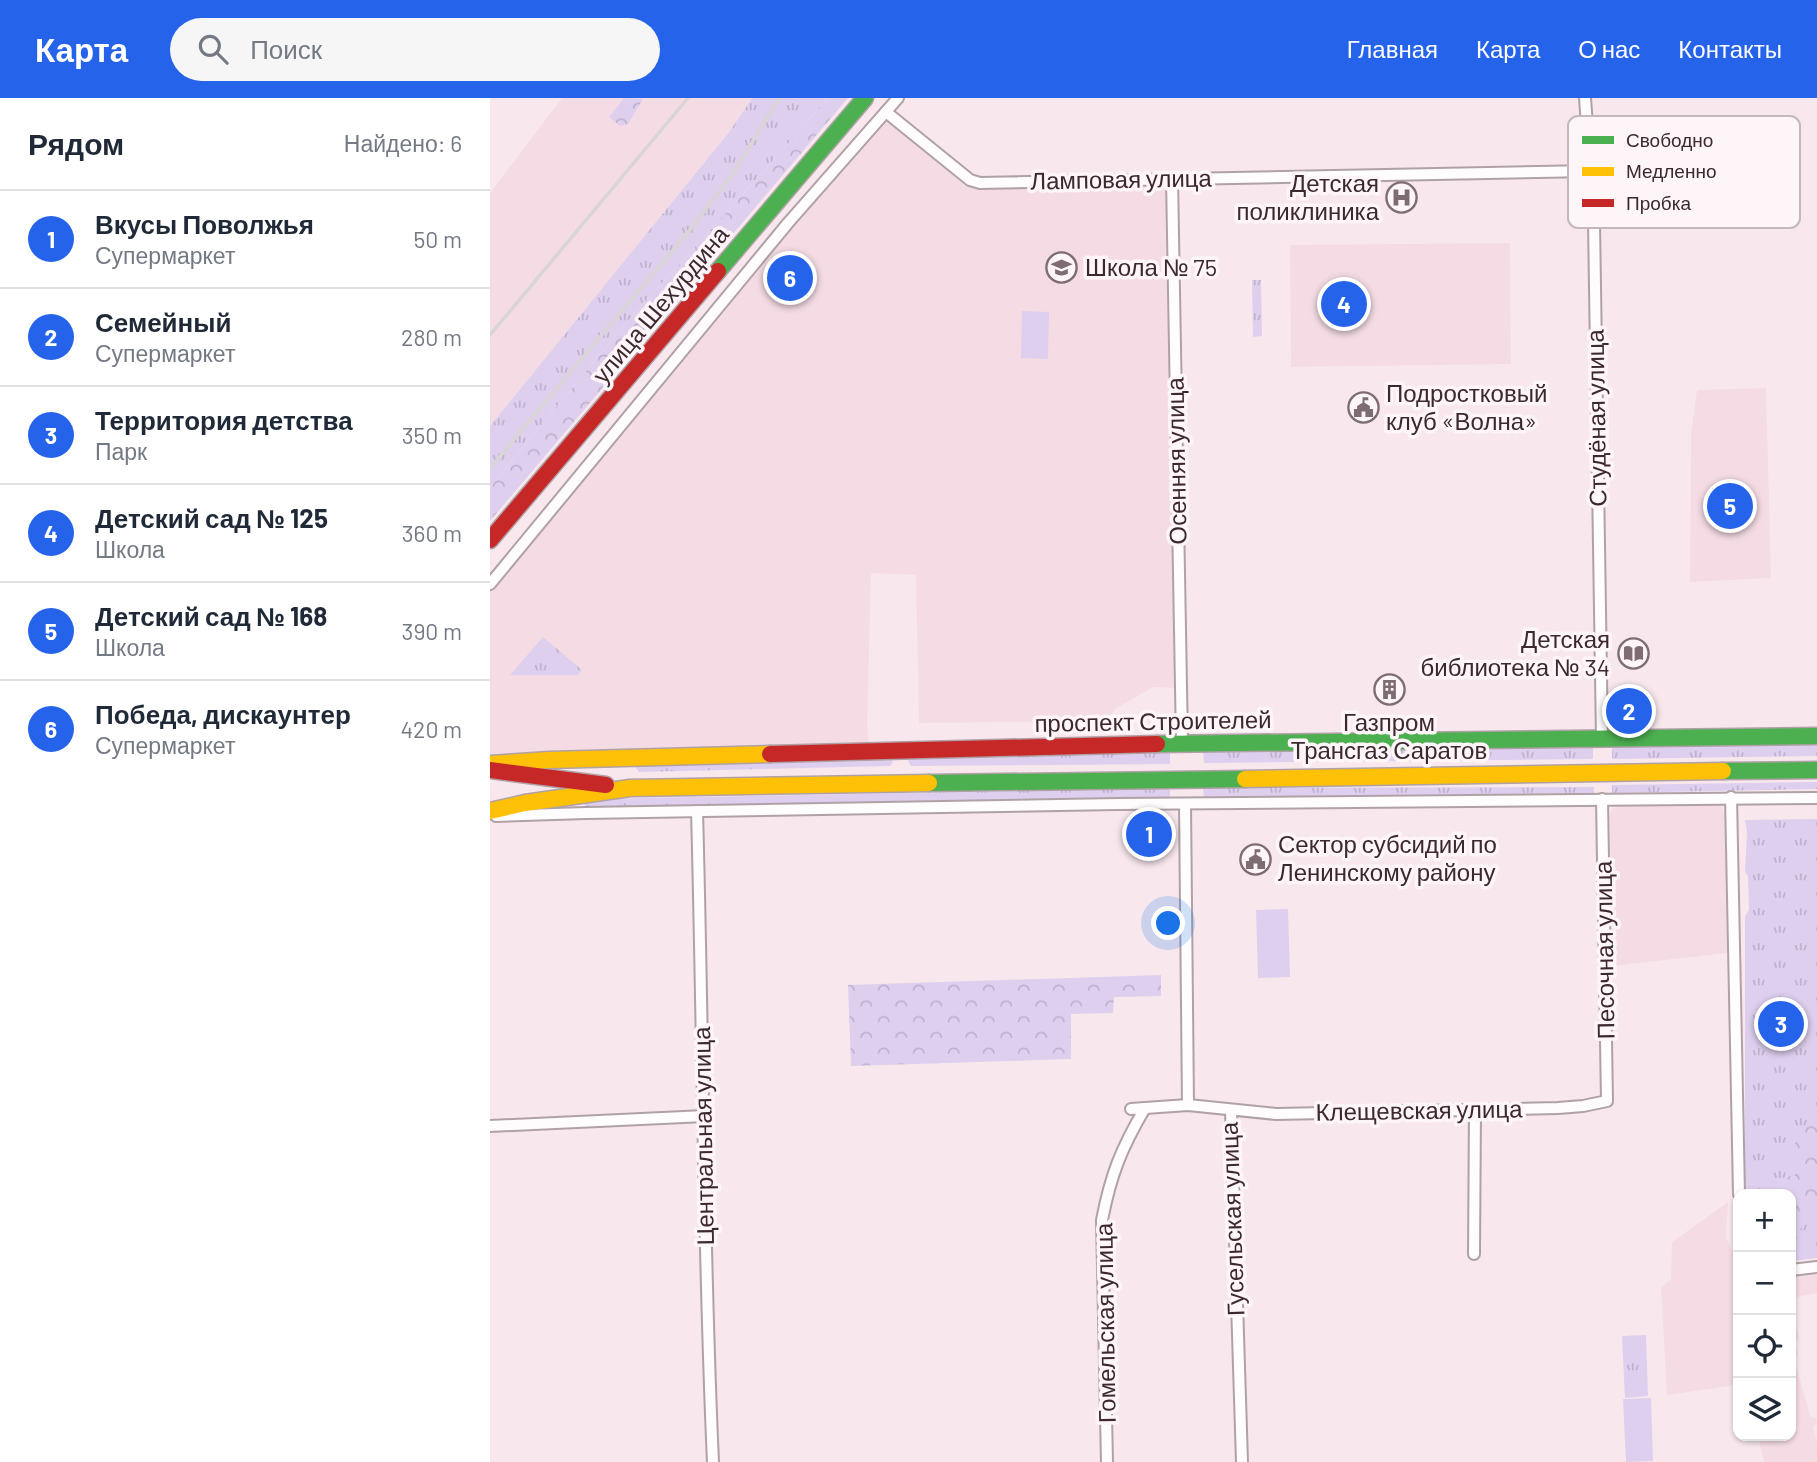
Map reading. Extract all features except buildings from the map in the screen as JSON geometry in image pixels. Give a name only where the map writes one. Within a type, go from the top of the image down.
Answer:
[{"type":"main road","name":"улица Шехурдина","points":[[490,540],[865,98]]},
{"type":"main road","name":"проспект Строителей","points":[[490,764],[1182,743],[1817,736]]},
{"type":"main road","points":[[490,770],[630,788]]},
{"type":"main road","points":[[490,811],[525,803],[630,788],[1817,770]]},
{"type":"street","points":[[490,584],[788,223],[898,98]]},
{"type":"street","name":"Студёная улица","points":[[1585,98],[1586,116]]},
{"type":"street","name":"Ламповая улица","points":[[886,112],[970,180],[980,183],[1568,171]]},
{"type":"street","name":"Осенняя улица","points":[[1172,178],[1182,743]]},
{"type":"street","name":"Студёная улица","points":[[1593,228],[1602,739]]},
{"type":"street","points":[[1731,797],[1738,1189]]},
{"type":"street","points":[[490,817],[697,811],[1185,804],[1817,798]]},
{"type":"street","name":"Песочная улица","points":[[1602,799],[1607,1101]]},
{"type":"street","name":"Гусельская улица","points":[[1185,804],[1188,1105],[1231,1111],[1242,1462]]},
{"type":"street","name":"Центральная улица","points":[[697,811],[705,1116],[706,1318],[713,1462]]},
{"type":"street","name":"Клещевская улица","points":[[1231,1111],[1276,1114],[1475,1110],[1570,1107],[1607,1101]]},
{"type":"street","points":[[1131,1109],[1188,1105]]},
{"type":"street","name":"Гомельская улица","points":[[1107,1462],[1102,1220],[1109,1182],[1125,1142],[1145,1108]]},
{"type":"street","points":[[1474,1254],[1475,1110]]},
{"type":"street","points":[[490,1126],[705,1116]]},
{"type":"street","points":[[1796,1269],[1817,1267]]},
{"type":"shaded area","points":[[562,98],[752,98],[730,131],[490,426],[490,193]]},
{"type":"shaded area","points":[[884,120],[895,125],[965,186],[1155,183],[1168,193],[1174,688],[1153,687],[1115,709],[1106,721],[919,723],[916,575],[871,573],[867,726],[869,744],[490,754],[490,591],[876,124]]},
{"type":"shaded area","points":[[1510,243],[1511,364],[1291,367],[1290,245]]},
{"type":"shaded area","points":[[1766,388],[1771,578],[1690,582],[1691,434],[1697,390]]},
{"type":"shaded area","points":[[1619,806],[1721,806],[1728,822],[1727,953],[1612,966],[1610,814],[1612,809]]},
{"type":"shaded area","points":[[1728,1202],[1726,1237],[1733,1253],[1733,1386],[1667,1395],[1661,1288],[1671,1279],[1672,1242]]},
{"type":"shaded area","points":[[1817,1275],[1817,1293],[1796,1297],[1796,1277]]},
{"type":"shaded area","points":[[1796,1366],[1811,1418],[1815,1417],[1817,1423],[1813,1427],[1817,1442],[1817,1462],[1764,1462],[1759,1441],[1796,1441]]},
{"type":"green space","points":[[624,98],[643,99],[628,124],[620,126],[609,117]]},
{"type":"green space","points":[[752,98],[827,98],[627,322],[490,487],[490,426],[730,131]]},
{"type":"green space","points":[[827,98],[848,98],[490,521],[490,487],[627,322]]},
{"type":"green space","points":[[1252,280],[1261,280],[1262,336],[1253,337]]},
{"type":"green space","points":[[1022,311],[1049,312],[1048,359],[1021,358]]},
{"type":"green space","points":[[543,637],[582,670],[578,675],[510,675]]},
{"type":"green space","points":[[1817,741],[1817,756],[1612,759],[1612,746]]},
{"type":"green space","points":[[1593,746],[1593,759],[1204,763],[1203,750]]},
{"type":"green space","points":[[1170,750],[1170,764],[911,766],[908,761],[911,757]]},
{"type":"green space","points":[[890,757],[893,762],[890,766],[639,772],[636,768],[636,765]]},
{"type":"green space","points":[[1817,782],[1817,789],[1612,793],[1612,785]]},
{"type":"green space","points":[[1594,787],[1594,793],[1204,797],[1203,788]]},
{"type":"green space","points":[[1170,788],[1170,797],[586,807],[583,803],[586,800],[639,798]]},
{"type":"green space","points":[[1817,819],[1817,1258],[1796,1260],[1796,1189],[1745,1189],[1745,916],[1749,910],[1748,876],[1745,872],[1745,820]]},
{"type":"green space","points":[[1288,909],[1290,977],[1258,978],[1256,910]]},
{"type":"green space","points":[[1161,975],[1161,996],[1114,997],[1113,1013],[1071,1014],[1071,1059],[851,1066],[848,985]]},
{"type":"green space","points":[[1817,1114],[1817,1216],[1805,1218],[1796,1240],[1796,1189],[1774,1189],[1779,1179],[1795,1175],[1795,1143]]},
{"type":"green space","points":[[1796,1245],[1802,1260],[1796,1260]]},
{"type":"green space","points":[[1646,1335],[1648,1396],[1625,1398],[1622,1336]]},
{"type":"green space","points":[[1651,1398],[1653,1461],[1626,1462],[1623,1399]]},
{"type":"railway","points":[[490,335],[688,98]]},
{"type":"railway","points":[[490,468],[690,230],[735,171],[779,98]]},
{"type":"traffic: fast","points":[[718,271],[865,98]]},
{"type":"traffic: fast","points":[[1157,744],[1817,736]]},
{"type":"traffic: fast","points":[[1723,771],[1817,770]]},
{"type":"traffic: fast","points":[[929,783],[1245,779]]},
{"type":"traffic: slow","points":[[490,764],[770,754]]},
{"type":"traffic: slow","points":[[1245,779],[1723,771]]},
{"type":"traffic: slow","points":[[490,811],[525,803],[630,788],[929,783]]},
{"type":"traffic: jam","points":[[490,540],[718,271]]},
{"type":"traffic: jam","points":[[770,754],[1157,744]]},
{"type":"traffic: jam","points":[[490,770],[606,785]]},
{"type":"place","name":"Детская поликлиника","points":[[1402,198]]},
{"type":"place","name":"Школа № 75","points":[[1062,268]]},
{"type":"place","name":"Победа, дискаунтер","points":[[790,278]]},
{"type":"place","name":"Детский сад № 125","points":[[1344,304]]},
{"type":"place","name":"Подростковый клуб «Волна»","points":[[1363,408]]},
{"type":"place","name":"Детский сад № 168","points":[[1730,506]]},
{"type":"place","name":"Детская библиотека № 34","points":[[1633,654]]},
{"type":"place","name":"Газпром Трансгаз Саратов","points":[[1389,689]]},
{"type":"place","name":"Семейный","points":[[1629,711]]},
{"type":"place","name":"Вкусы Поволжья","points":[[1149,834]]},
{"type":"place","name":"Сектор субсидий по Ленинскому району","points":[[1255,859]]},
{"type":"place","name":"Территория детства","points":[[1781,1024]]}]
